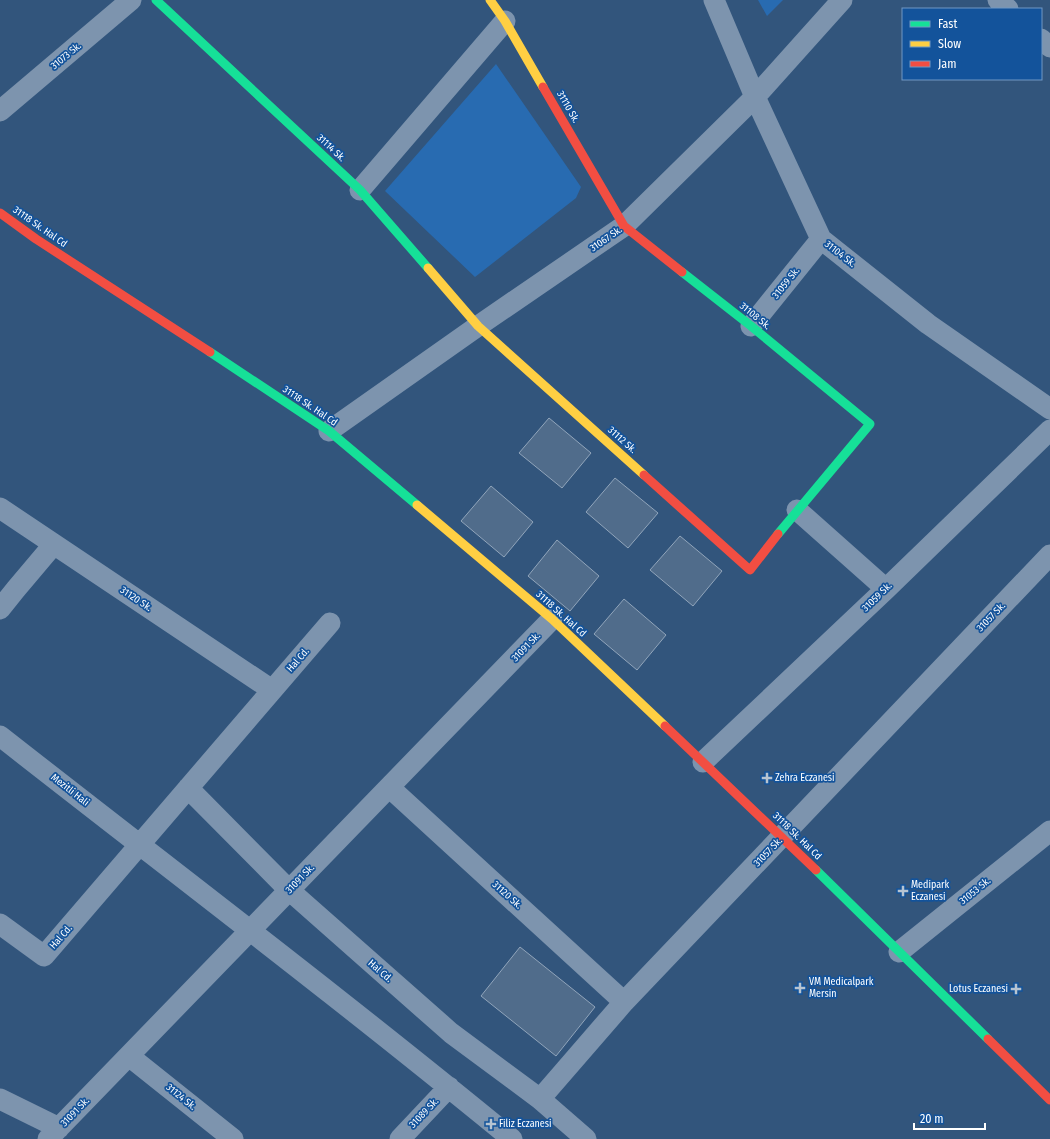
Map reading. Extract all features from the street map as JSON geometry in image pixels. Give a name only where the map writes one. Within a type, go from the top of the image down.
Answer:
[{"type":"street","name":"31073 Sk.","points":[[0,111],[131,0]]},
{"type":"street","name":"31114 Sk.","points":[[156,0],[360,190],[478,326]]},
{"type":"street","name":"31110 Sk.","points":[[490,0],[505,21],[624,226]]},
{"type":"street","name":"31104 Sk.","points":[[714,0],[755,97],[821,239],[928,324],[1050,409]]},
{"type":"street","name":"31067 Sk.","points":[[329,431],[624,226],[755,97],[842,0]]},
{"type":"street","points":[[998,0],[1007,8]]},
{"type":"street","points":[[360,190],[505,21]]},
{"type":"street","points":[[1042,40],[1050,47]]},
{"type":"street","name":"31118 Sk. Hal Cd","points":[[0,213],[36,239],[138,304],[329,431],[552,620],[783,837],[1050,1100]]},
{"type":"street","name":"31108 Sk.","points":[[624,226],[870,424],[797,510]]},
{"type":"street","name":"31059 Sk.","points":[[750,326],[821,239]]},
{"type":"street","name":"31112 Sk.","points":[[478,326],[750,570],[797,510]]},
{"type":"street","name":"31059 Sk.","points":[[703,762],[886,589],[1050,430]]},
{"type":"street","name":"31120 Sk.","points":[[0,508],[272,690]]},
{"type":"street","points":[[797,510],[886,589]]},
{"type":"street","points":[[0,609],[54,544]]},
{"type":"street","name":"31057 Sk.","points":[[540,1099],[624,1002],[783,837],[1050,555]]},
{"type":"street","name":"31091 Sk.","points":[[53,1134],[552,620]]},
{"type":"street","name":"Hal Cd.","points":[[0,924],[44,956],[330,623]]},
{"type":"street","name":"Mezitli Hali","points":[[0,736],[140,845]]},
{"type":"street","name":"Hal Cd.","points":[[188,788],[289,890],[451,1033],[540,1099],[586,1139]]},
{"type":"street","name":"31120 Sk.","points":[[389,788],[624,1002]]},
{"type":"street","name":"31053 Sk.","points":[[899,952],[1050,831]]},
{"type":"street","points":[[140,845],[251,930],[449,1087],[512,1139]]},
{"type":"street","name":"31124 Sk.","points":[[129,1056],[233,1139]]},
{"type":"street","name":"31089 Sk.","points":[[400,1139],[449,1087]]},
{"type":"street","points":[[0,1099],[53,1134]]},
{"type":"shaded area","points":[[758,0],[783,0],[767,16]]},
{"type":"shaded area","points":[[496,64],[581,187],[576,198],[475,277],[385,191]]},
{"type":"building","points":[[549,418],[591,453],[562,488],[519,453]]},
{"type":"building","points":[[615,478],[658,513],[628,548],[586,512]]},
{"type":"building","points":[[491,486],[533,522],[504,557],[461,521]]},
{"type":"building","points":[[680,536],[722,571],[693,606],[650,570]]},
{"type":"building","points":[[557,540],[599,576],[570,611],[528,576]]},
{"type":"building","points":[[624,599],[666,635],[637,670],[594,634]]},
{"type":"building","points":[[520,947],[595,1007],[556,1056],[481,996]]},
{"type":"traffic: fast","points":[[156,0],[360,190],[428,268]]},
{"type":"traffic: fast","points":[[682,272],[751,326],[870,424],[778,534]]},
{"type":"traffic: fast","points":[[210,352],[329,431],[417,505]]},
{"type":"traffic: fast","points":[[816,870],[988,1039]]},
{"type":"traffic: slow","points":[[490,0],[505,21],[543,87]]},
{"type":"traffic: slow","points":[[428,268],[478,326],[644,475]]},
{"type":"traffic: slow","points":[[417,505],[552,619],[665,726]]},
{"type":"traffic: jam","points":[[543,87],[624,226],[682,272]]},
{"type":"traffic: jam","points":[[0,213],[36,239],[210,352]]},
{"type":"traffic: jam","points":[[644,475],[750,570],[778,534]]},
{"type":"traffic: jam","points":[[665,726],[816,870]]},
{"type":"traffic: jam","points":[[988,1039],[1050,1100]]},
{"type":"place","name":"Zehra Eczanesi","points":[[767,778]]},
{"type":"place","name":"Medipark Eczanesi","points":[[903,891]]},
{"type":"place","name":"VM Medicalpark Mersin","points":[[800,988]]},
{"type":"place","name":"Lotus Eczanesi","points":[[1016,989]]},
{"type":"place","name":"Filiz Eczanesi","points":[[491,1124]]}]
